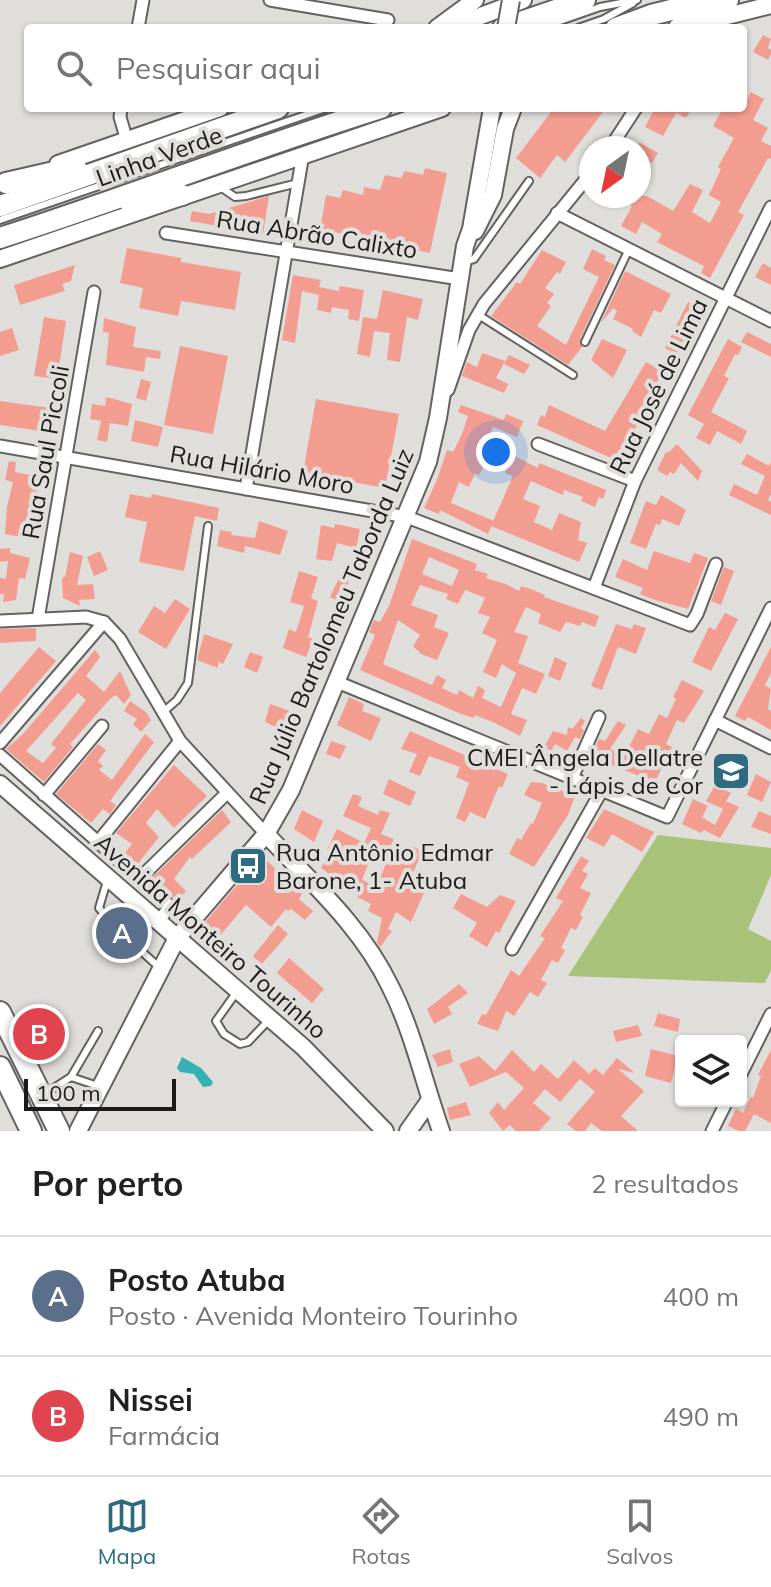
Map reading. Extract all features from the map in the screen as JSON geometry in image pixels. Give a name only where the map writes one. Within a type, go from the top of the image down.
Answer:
[{"type":"highway","points":[[515,24],[585,0]]},
{"type":"highway","points":[[627,24],[711,0]]},
{"type":"highway","points":[[686,24],[728,0]]},
{"type":"highway","points":[[244,120],[257,112]]},
{"type":"highway","name":"Linha Verde","points":[[0,206],[267,112]]},
{"type":"highway","name":"Linha Verde","points":[[0,238],[95,208],[273,142],[368,112]]},
{"type":"highway","points":[[3,183],[154,150]]},
{"type":"highway","points":[[95,208],[182,195]]},
{"type":"highway","points":[[0,1012],[59,1131]]},
{"type":"highway","points":[[0,1067],[31,1131]]},
{"type":"main road","points":[[442,24],[475,0]]},
{"type":"main road","points":[[503,24],[504,0]]},
{"type":"main road","points":[[504,24],[511,0]]},
{"type":"main road","points":[[460,24],[523,0]]},
{"type":"main road","points":[[695,24],[771,5]]},
{"type":"main road","points":[[3,183],[209,112]]},
{"type":"main road","points":[[0,259],[430,112]]},
{"type":"main road","name":"Rua Júlio Bartolomeu Taborda Luiz","points":[[78,1131],[177,938],[266,834],[284,805],[407,517],[428,462],[438,418],[484,112]]},
{"type":"main road","name":"Rua Júlio Bartolomeu Taborda Luiz","points":[[474,190],[491,112]]},
{"type":"main road","points":[[465,246],[489,208],[505,129],[511,112]]},
{"type":"main road","name":"Avenida Monteiro Tourinho","points":[[0,784],[319,1062],[385,1131]]},
{"type":"main road","points":[[266,834],[356,932],[374,957],[396,998],[441,1131]]},
{"type":"main road","points":[[408,1131],[430,1100]]},
{"type":"street","points":[[139,24],[143,0]]},
{"type":"street","points":[[270,0],[329,5],[388,20]]},
{"type":"street","points":[[121,112],[127,141]]},
{"type":"street","points":[[618,136],[633,112]]},
{"type":"street","points":[[246,489],[303,154]]},
{"type":"street","points":[[438,418],[477,314],[579,187]]},
{"type":"street","name":"Rua José de Lima","points":[[594,588],[635,481],[771,207]]},
{"type":"street","points":[[557,213],[771,321]]},
{"type":"street","name":"Rua Abrão Calixto","points":[[166,233],[286,252],[462,271]]},
{"type":"street","name":"Rua Saul Piccoli","points":[[38,619],[94,292]]},
{"type":"street","points":[[538,444],[635,481]]},
{"type":"street","name":"Rua Hilário Moro","points":[[0,446],[407,517],[690,625],[716,564]]},
{"type":"street","points":[[337,682],[667,817],[771,608]]},
{"type":"street","points":[[0,621],[86,617],[104,622],[120,639],[180,741],[266,834]]},
{"type":"street","points":[[0,743],[104,622]]},
{"type":"street","points":[[572,778],[599,717]]},
{"type":"street","points":[[715,720],[771,748]]},
{"type":"street","points":[[44,795],[102,726]]},
{"type":"street","points":[[98,842],[180,741]]},
{"type":"street","points":[[0,755],[170,906],[158,922]]},
{"type":"street","points":[[512,949],[602,790]]},
{"type":"street","points":[[139,879],[227,793]]},
{"type":"street","points":[[747,1062],[771,1014]]},
{"type":"street","points":[[713,1131],[724,1107]]},
{"type":"lane","points":[[551,24],[600,7],[637,0]]},
{"type":"lane","points":[[590,24],[637,0]]},
{"type":"lane","points":[[0,220],[314,112]]},
{"type":"lane","points":[[462,271],[474,259],[529,181]]},
{"type":"lane","points":[[215,184],[235,197],[298,183]]},
{"type":"lane","points":[[585,342],[629,249]]},
{"type":"lane","points":[[477,314],[573,375]]},
{"type":"lane","points":[[162,713],[177,700],[188,683],[208,526]]},
{"type":"lane","points":[[108,878],[99,908],[116,928]]},
{"type":"lane","points":[[128,939],[161,969]]},
{"type":"lane","points":[[238,990],[216,1021],[224,1034],[240,1044],[248,1042],[271,1019]]},
{"type":"lane","points":[[41,1096],[71,1077],[98,1031]]},
{"type":"lane","points":[[71,1077],[101,1087]]},
{"type":"shaded area","name":"CMEI Ângela Dellatre - Lápis de Cor","points":[[728,752],[750,762],[733,790],[712,780]]},
{"type":"green space","points":[[658,835],[771,848],[771,875],[748,929],[771,941],[771,970],[765,983],[568,976]]},
{"type":"water","points":[[182,1057],[201,1068],[213,1082],[211,1086],[203,1087],[194,1074],[180,1072],[177,1068]]},
{"type":"building","points":[[763,35],[771,39],[768,60],[753,52]]},
{"type":"building","points":[[751,92],[764,99],[753,120],[768,128],[761,141],[771,146],[771,159],[768,158],[738,212],[744,215],[710,278],[701,273],[704,266],[657,242],[662,234],[642,222],[636,234],[621,226],[631,208],[651,208],[651,198],[673,211],[690,184],[703,190],[692,212],[710,223],[721,202],[709,195],[721,169],[718,167],[734,138],[713,126],[721,112],[747,112]]},
{"type":"building","points":[[551,112],[603,112],[585,136],[579,136],[579,144],[565,162],[557,155],[540,178],[516,158]]},
{"type":"building","points":[[653,112],[690,112],[686,118],[676,113],[663,136],[645,127]]},
{"type":"building","points":[[651,149],[658,153],[651,163]]},
{"type":"building","points":[[425,168],[447,173],[430,253],[320,229],[326,195],[340,198],[343,190],[363,195],[364,187],[380,190],[385,175],[401,178],[405,171],[423,175]]},
{"type":"building","points":[[269,196],[263,234],[190,221],[192,211],[209,214]]},
{"type":"building","points":[[127,248],[181,258],[181,262],[241,272],[235,310],[181,301],[178,316],[139,308],[143,288],[120,283]]},
{"type":"building","points":[[592,249],[615,265],[580,339],[582,347],[568,365],[491,316],[517,282],[520,284],[542,250],[566,262],[560,274],[557,272],[545,288],[554,294],[547,303],[551,306],[537,326],[566,345],[599,277],[583,269]]},
{"type":"building","points":[[763,263],[771,268],[771,285],[755,277]]},
{"type":"building","points":[[75,265],[71,281],[62,284],[65,291],[20,305],[14,285]]},
{"type":"building","points":[[625,271],[671,294],[661,313],[654,310],[641,337],[633,329],[613,319],[617,311],[613,308],[601,323]]},
{"type":"building","points":[[293,275],[321,280],[319,287],[339,291],[340,286],[364,290],[359,321],[348,319],[349,310],[332,307],[331,313],[317,310],[319,295],[302,291],[295,343],[282,340]]},
{"type":"building","points":[[383,290],[423,299],[418,320],[407,317],[400,362],[387,360],[390,333],[374,331],[370,357],[357,354],[363,317],[377,319]]},
{"type":"building","points":[[688,302],[698,307],[677,354],[665,348]]},
{"type":"building","points":[[44,317],[66,321],[57,379],[34,376]]},
{"type":"building","points":[[104,318],[136,327],[133,347],[161,351],[160,359],[146,357],[144,372],[106,365],[109,333],[103,332]]},
{"type":"building","points":[[12,328],[19,350],[0,356],[0,332]]},
{"type":"building","points":[[747,332],[771,344],[771,357],[741,342]]},
{"type":"building","points":[[602,339],[627,350],[613,378],[591,360]]},
{"type":"building","points":[[728,339],[742,347],[724,376],[729,378],[711,412],[747,431],[741,444],[717,431],[710,445],[696,438],[704,424],[688,415]]},
{"type":"building","points":[[180,346],[228,356],[213,434],[164,425]]},
{"type":"building","points":[[482,353],[505,361],[496,378],[508,384],[504,393],[462,376],[467,362],[477,367]]},
{"type":"building","points":[[509,355],[530,365],[524,374],[504,364]]},
{"type":"building","points":[[646,362],[663,371],[656,384],[659,386],[630,438],[628,436],[620,462],[537,425],[541,415],[545,417],[549,405],[605,431]]},
{"type":"building","points":[[141,379],[151,382],[146,401],[136,398]]},
{"type":"building","points":[[106,397],[132,404],[128,426],[110,423],[107,442],[97,440],[101,421],[90,419],[92,404],[105,406]]},
{"type":"building","points":[[316,399],[399,414],[385,488],[303,473]]},
{"type":"building","points":[[0,401],[50,408],[47,432],[0,425]]},
{"type":"building","points":[[461,405],[504,420],[506,414],[523,421],[517,437],[493,427],[479,463],[484,465],[479,475],[475,473],[469,487],[459,482],[451,503],[494,521],[488,534],[440,510],[439,514],[424,508],[447,450],[453,452],[462,434],[468,416],[458,412]]},
{"type":"building","points":[[135,420],[163,427],[158,447],[131,441]]},
{"type":"building","points":[[677,444],[702,471],[698,481],[681,463],[674,474],[670,472],[667,476],[657,470],[666,452]]},
{"type":"building","points":[[747,454],[769,466],[771,462],[771,494],[768,500],[771,502],[771,515],[729,495],[734,484],[757,495],[765,476],[741,464]]},
{"type":"building","points":[[513,455],[538,468],[539,463],[606,490],[595,507],[581,501],[583,497],[564,490],[563,495],[531,481],[523,499],[540,506],[534,522],[552,530],[559,513],[581,522],[578,540],[587,543],[579,562],[491,526],[513,476],[505,473]]},
{"type":"building","points":[[9,461],[16,462],[15,472],[40,477],[27,538],[5,534],[13,482],[5,480]]},
{"type":"building","points":[[130,494],[151,498],[152,494],[219,508],[217,521],[195,516],[184,571],[139,562],[147,522],[125,517]]},
{"type":"building","points":[[661,495],[686,510],[679,526],[662,519],[660,525],[656,524],[646,549],[630,543],[646,501],[656,505]]},
{"type":"building","points":[[259,521],[288,531],[280,555],[245,546],[244,553],[217,546],[220,530],[232,532],[231,535],[255,538]]},
{"type":"building","points":[[335,524],[360,529],[356,548],[337,543],[332,561],[316,559],[321,525],[334,528]]},
{"type":"building","points":[[412,539],[477,564],[475,570],[488,574],[486,578],[519,591],[521,586],[531,589],[544,597],[599,616],[595,627],[582,622],[580,626],[566,622],[560,632],[538,623],[541,614],[526,607],[514,632],[528,636],[518,663],[545,674],[536,694],[522,688],[511,714],[527,720],[520,736],[495,723],[475,715],[474,718],[461,714],[360,670],[375,635],[369,632],[374,620],[380,622],[389,606]],"holes":[[[429,557],[459,570],[452,586],[422,574]],[[420,585],[448,594],[446,599],[458,604],[465,590],[485,598],[478,613],[490,617],[482,633],[497,640],[483,672],[496,678],[502,664],[516,673],[501,707],[482,698],[485,690],[478,686],[473,698],[459,690],[457,695],[442,688],[446,680],[437,675],[432,685],[383,664],[398,620],[420,635],[413,646],[421,654],[437,660],[449,633],[434,627],[438,615],[411,605]]]},
{"type":"building","points":[[10,548],[10,553],[30,558],[25,579],[19,578],[16,600],[3,602],[0,578],[6,579],[8,561],[0,562],[0,549]]},
{"type":"building","points":[[100,551],[108,570],[94,576],[87,557]]},
{"type":"building","points":[[654,551],[690,563],[694,553],[708,558],[688,609],[640,594],[643,588],[615,577],[623,559],[647,570]]},
{"type":"building","points":[[70,552],[83,556],[77,585],[93,584],[95,599],[79,600],[80,606],[63,598],[62,578],[65,577]]},
{"type":"building","points":[[724,567],[734,571],[721,605],[711,601]]},
{"type":"building","points":[[299,571],[318,577],[311,598],[318,601],[308,637],[313,639],[306,657],[283,648],[289,629],[296,632],[304,606],[290,602]]},
{"type":"building","points":[[339,578],[349,581],[340,602],[330,597]]},
{"type":"building","points":[[175,599],[190,609],[166,649],[138,632],[154,606],[165,613]]},
{"type":"building","points":[[725,613],[738,619],[711,671],[692,662],[709,627],[715,630]]},
{"type":"building","points":[[616,624],[632,629],[634,624],[646,628],[636,654],[618,647],[602,690],[591,686]]},
{"type":"building","points":[[36,628],[36,641],[0,643],[0,629]]},
{"type":"building","points":[[204,634],[233,644],[223,664],[218,662],[218,668],[197,660]]},
{"type":"building","points":[[39,647],[56,661],[0,726],[0,693]]},
{"type":"building","points":[[771,647],[771,673],[765,685],[771,689],[768,709],[771,711],[771,730],[748,717],[745,721],[735,716]]},
{"type":"building","points":[[95,650],[100,657],[86,676],[104,692],[120,671],[131,695],[124,704],[116,695],[111,698],[70,744],[73,747],[44,782],[6,749],[23,734]],"holes":[[[78,693],[86,700],[51,744],[56,748],[43,763],[26,751]]]},
{"type":"building","points":[[250,652],[263,657],[257,673],[244,667]]},
{"type":"building","points":[[555,657],[567,663],[560,681],[548,676]]},
{"type":"building","points":[[682,680],[704,691],[684,723],[677,720],[666,744],[672,747],[655,782],[590,757],[599,739],[605,741],[618,721],[626,725],[610,749],[625,755],[638,729],[649,734],[659,714],[667,718]]},
{"type":"building","points":[[349,697],[364,704],[362,711],[381,718],[371,741],[337,725]]},
{"type":"building","points":[[130,701],[146,712],[151,720],[141,732],[133,724],[137,719],[124,711]]},
{"type":"building","points":[[270,704],[290,711],[282,730],[265,722]]},
{"type":"building","points":[[581,718],[585,721],[581,728],[584,730],[580,739],[575,737],[567,751],[555,744],[551,751],[544,747],[553,731],[567,735],[568,727],[572,729]]},
{"type":"building","points":[[410,731],[508,774],[502,788],[499,786],[485,819],[470,812],[465,822],[456,818],[469,783],[456,777],[460,767],[429,756],[420,776],[409,772],[417,754],[401,749]]},
{"type":"building","points":[[145,734],[154,742],[110,801],[116,805],[110,814],[103,809],[91,823],[56,794],[98,744],[106,750],[98,761],[103,766],[99,770],[112,780]]},
{"type":"building","points":[[331,741],[346,746],[340,759],[326,754]]},
{"type":"building","points":[[174,765],[207,796],[174,828],[157,809],[146,823],[159,837],[137,865],[124,854],[132,844],[116,833]]},
{"type":"building","points":[[756,774],[771,782],[762,802],[747,795]]},
{"type":"building","points":[[389,779],[416,792],[410,806],[383,794]]},
{"type":"building","points":[[531,782],[575,796],[568,815],[534,867],[509,854],[517,838],[521,840],[533,824],[542,803],[524,795]]},
{"type":"building","points":[[715,785],[731,793],[726,801],[739,807],[720,838],[682,824],[693,799],[708,806],[702,817],[715,825],[723,809],[706,801]]},
{"type":"building","points":[[353,794],[362,797],[358,806],[378,815],[380,810],[390,813],[381,834],[394,839],[389,850],[376,844],[362,880],[377,887],[391,850],[407,858],[412,846],[423,851],[410,879],[427,886],[411,922],[396,912],[388,929],[392,931],[380,947],[377,942],[382,918],[368,911],[371,904],[359,898],[346,883],[348,880],[334,872],[332,876],[321,868],[337,829],[364,843],[371,828],[343,816]]},
{"type":"building","points":[[604,809],[654,832],[642,852],[612,834],[604,847],[586,838]]},
{"type":"building","points":[[222,810],[231,822],[192,859],[190,857],[174,879],[186,891],[177,901],[152,878]]},
{"type":"building","points":[[302,810],[323,821],[314,842],[294,829]]},
{"type":"building","points":[[759,811],[771,816],[771,834],[751,827]]},
{"type":"building","points":[[262,856],[302,894],[299,899],[313,911],[305,920],[291,909],[286,909],[271,927],[246,905],[216,940],[201,927]]},
{"type":"building","points":[[581,856],[589,861],[582,871],[588,874],[580,888],[591,893],[576,930],[571,928],[561,948],[565,950],[558,963],[552,960],[541,980],[547,983],[538,997],[530,992],[514,1016],[506,1011],[498,1031],[477,1024],[482,1014],[486,1015],[511,970],[519,976],[545,938],[540,936],[563,901],[556,898]]},
{"type":"building","points":[[461,894],[487,907],[500,895],[516,901],[499,933],[496,931],[487,947],[469,936],[477,923],[453,908]]},
{"type":"building","points":[[125,917],[137,928],[132,934],[123,936],[124,944],[113,957],[101,947],[112,933],[120,932],[120,923]]},
{"type":"building","points":[[278,925],[288,934],[262,964],[253,956]]},
{"type":"building","points":[[289,958],[324,989],[312,1003],[277,973]]},
{"type":"building","points":[[459,984],[468,993],[448,1007],[452,1014],[434,1024],[427,1009]]},
{"type":"building","points":[[658,1013],[680,1019],[678,1032],[654,1026]]},
{"type":"building","points":[[638,1025],[642,1036],[616,1042],[613,1031]]},
{"type":"building","points":[[450,1049],[453,1062],[438,1067],[432,1055]]},
{"type":"building","points":[[651,1049],[675,1055],[671,1083],[645,1076]]},
{"type":"building","points":[[512,1050],[534,1072],[541,1064],[558,1079],[574,1060],[589,1074],[595,1068],[603,1075],[617,1058],[635,1073],[618,1069],[644,1091],[621,1116],[638,1131],[602,1131],[591,1123],[585,1131],[576,1131],[567,1124],[595,1092],[580,1079],[560,1102],[545,1089],[533,1103],[551,1118],[539,1131],[516,1131],[510,1125],[503,1131],[489,1113],[498,1102],[504,1110],[524,1088],[506,1072],[470,1087],[459,1064],[479,1056],[495,1071]]},
{"type":"building","points":[[771,1050],[771,1123],[754,1114],[745,1131],[728,1126],[736,1109],[743,1113],[753,1098],[761,1076],[758,1075]]},
{"type":"building","points":[[466,1102],[471,1115],[450,1120],[447,1108]]},
{"type":"place","name":"CMEI Ângela Dellatre - Lápis de Cor","points":[[731,771]]},
{"type":"place","name":"Rua Antônio Edmar Barone, 1- Atuba","points":[[248,866]]},
{"type":"place","name":"Posto Atuba","points":[[122,933]]},
{"type":"place","name":"Nissei","points":[[39,1034]]}]
